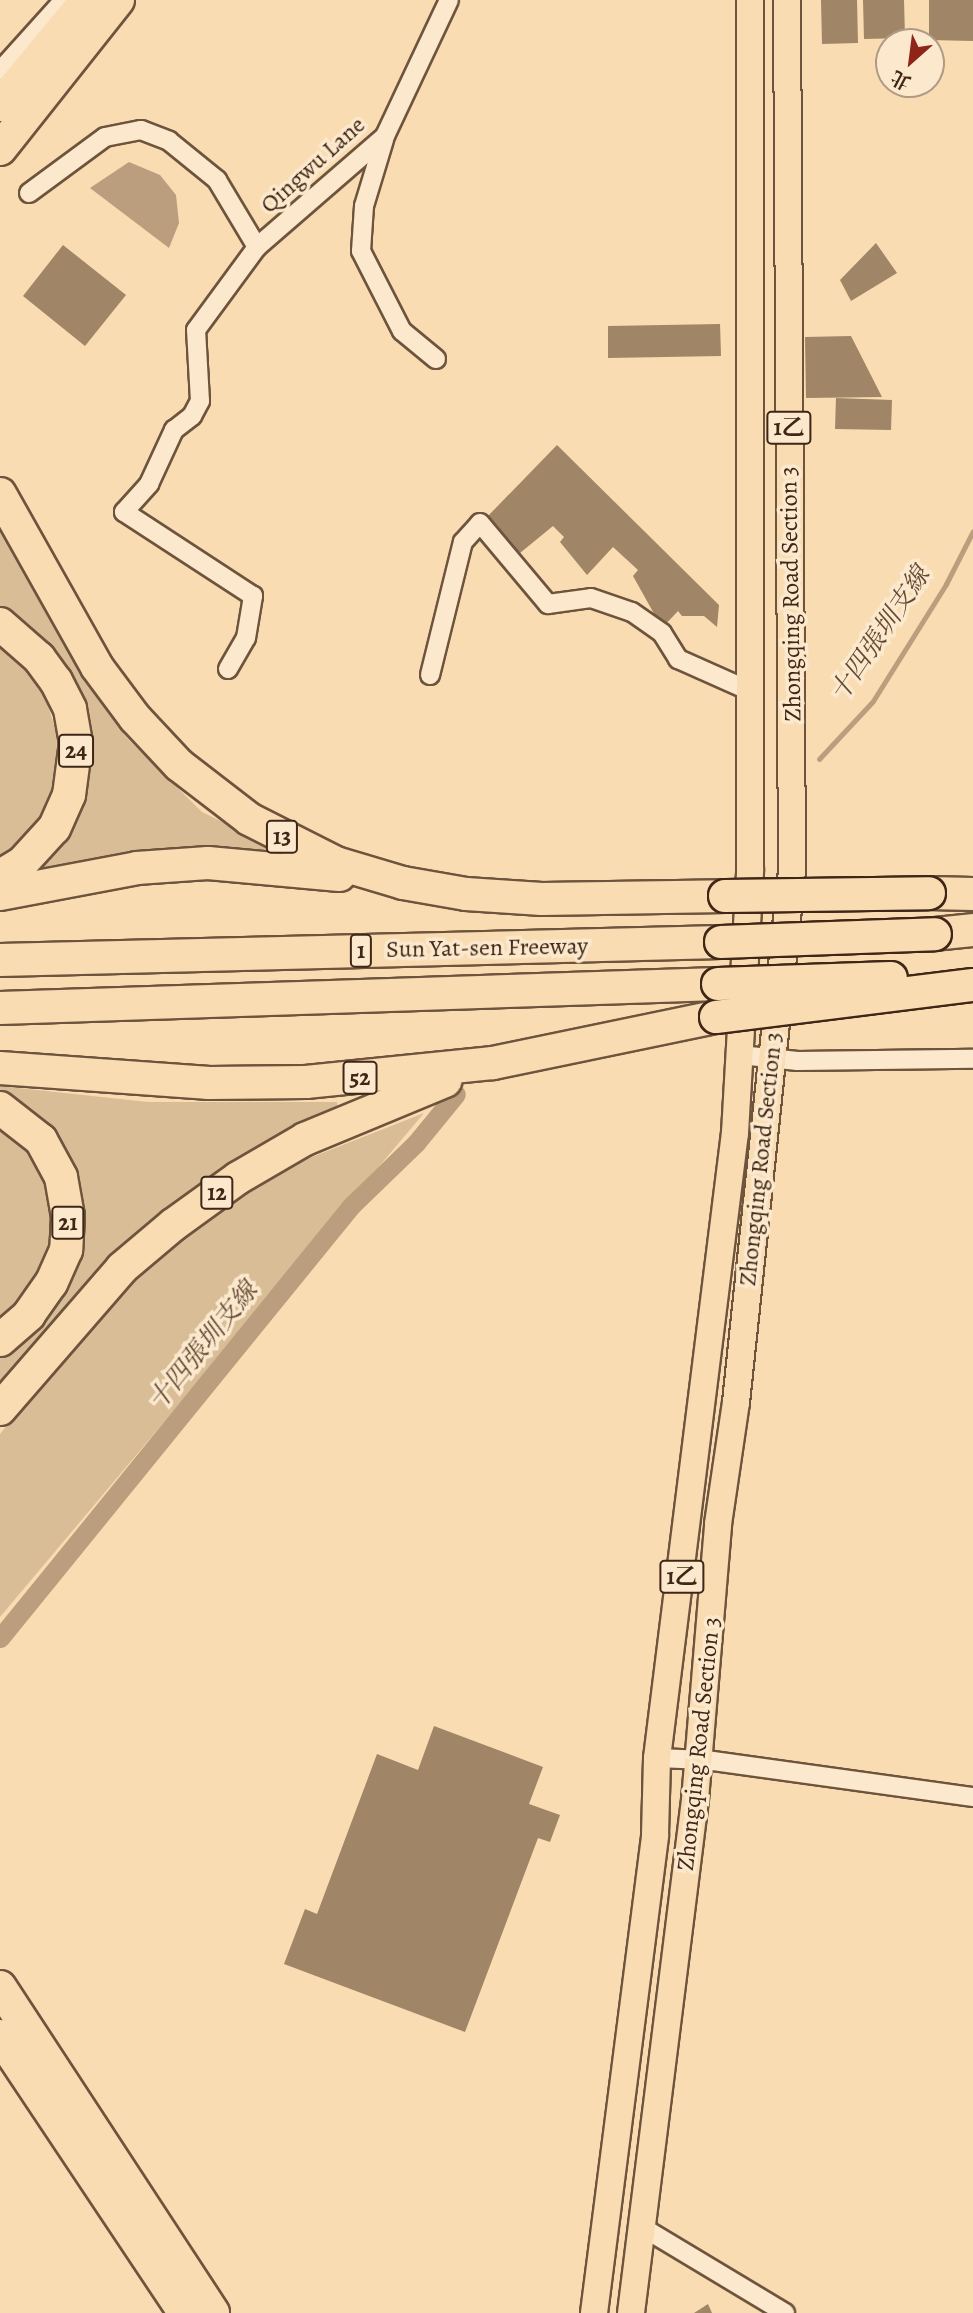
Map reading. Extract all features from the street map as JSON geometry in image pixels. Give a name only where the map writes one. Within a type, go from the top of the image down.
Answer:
[{"type":"highway","points":[[0,105],[87,0]]},
{"type":"highway","points":[[0,149],[118,0]]},
{"type":"highway","name":"13","points":[[0,494],[97,667],[179,765],[249,819],[298,846],[403,883],[466,894],[542,899],[973,894]]},
{"type":"highway","name":"24","points":[[0,624],[39,658],[56,681],[70,709],[76,742],[69,795],[54,828],[22,863],[0,876]]},
{"type":"highway","points":[[0,894],[136,868],[208,863],[403,883]]},
{"type":"highway","name":"Sun Yat-sen Freeway","points":[[0,960],[721,942],[973,930]]},
{"type":"highway","name":"Sun Yat-sen Freeway","points":[[0,1008],[973,976]]},
{"type":"highway","name":"52","points":[[0,1068],[237,1083],[320,1081],[493,1063],[716,1017],[973,985]]},
{"type":"highway","name":"12","points":[[6,1399],[122,1268],[238,1178],[370,1110],[493,1063]]},
{"type":"highway","name":"21","points":[[0,1108],[41,1140],[61,1177],[68,1216],[66,1250],[51,1283],[29,1315],[0,1340]]},
{"type":"highway","points":[[0,1987],[213,2313]]},
{"type":"highway","points":[[0,2035],[185,2313]]},
{"type":"main road","name":"Zhongqing Road Section 3","points":[[594,2313],[654,1835],[657,1758],[690,1522],[740,1055],[750,871],[750,0]]},
{"type":"main road","name":"Zhongqing Road Section 3","points":[[631,2313],[698,1763],[718,1524],[736,1402],[793,857],[786,0]]},
{"type":"street","points":[[0,71],[64,0]]},
{"type":"street","name":"Qingwu Lane","points":[[228,669],[246,638],[253,596],[124,512],[149,484],[174,430],[192,416],[201,401],[196,330],[257,247],[385,136],[449,0]]},
{"type":"street","name":"Qingwu Lane","points":[[29,193],[105,138],[141,130],[169,141],[217,180],[257,247]]},
{"type":"street","points":[[385,136],[364,206],[361,251],[402,331],[436,359]]},
{"type":"street","points":[[430,675],[463,542],[480,523],[548,604],[591,598],[632,612],[662,633],[678,659],[750,691]]},
{"type":"street","points":[[740,1055],[772,1059],[973,1059]]},
{"type":"street","points":[[657,1758],[698,1763],[706,1760],[973,1797]]},
{"type":"street","points":[[642,2227],[785,2313]]},
{"type":"shaded area","points":[[129,162],[160,175],[176,195],[179,223],[169,248],[90,188]]},
{"type":"shaded area","points":[[0,523],[62,637],[126,737],[202,812],[276,848],[274,858],[44,878],[39,869],[74,819],[82,712],[0,616]]},
{"type":"shaded area","points":[[0,644],[43,689],[57,735],[56,778],[35,829],[0,860]]},
{"type":"shaded area","points":[[0,1086],[148,1102],[337,1102],[338,1112],[175,1202],[92,1282],[0,1389],[0,1351],[77,1238],[0,1096]]},
{"type":"shaded area","points":[[424,1113],[0,1617],[0,1434],[117,1291],[269,1174]]},
{"type":"shaded area","points":[[0,1114],[54,1167],[60,1255],[0,1332]]},
{"type":"building","points":[[821,0],[857,0],[858,43],[822,44]]},
{"type":"building","points":[[863,0],[904,0],[905,28],[875,28],[875,39],[864,39]]},
{"type":"building","points":[[929,0],[973,0],[973,41],[945,40],[945,28],[929,28]]},
{"type":"building","points":[[876,243],[897,273],[851,301],[840,280]]},
{"type":"building","points":[[63,245],[126,295],[85,346],[23,296]]},
{"type":"building","points":[[720,324],[721,356],[608,358],[608,326]]},
{"type":"building","points":[[851,336],[882,397],[806,398],[805,337]]},
{"type":"building","points":[[836,398],[892,400],[891,430],[835,429]]},
{"type":"building","points":[[557,445],[719,605],[717,627],[704,616],[682,616],[678,611],[662,628],[633,576],[638,570],[613,547],[587,575],[560,542],[564,537],[553,526],[520,553],[487,517]]},
{"type":"building","points":[[434,1726],[543,1767],[529,1804],[560,1815],[550,1842],[538,1838],[465,2032],[284,1964],[305,1909],[317,1914],[377,1754],[418,1770]]},
{"type":"building","points":[[708,2304],[712,2313],[694,2313]]},
{"type":"waterway","name":"十四張圳支線","points":[[819,759],[873,701],[946,584],[973,531]]},
{"type":"waterway","name":"十四張圳支線","points":[[0,1638],[351,1206],[416,1143],[456,1094]]}]
